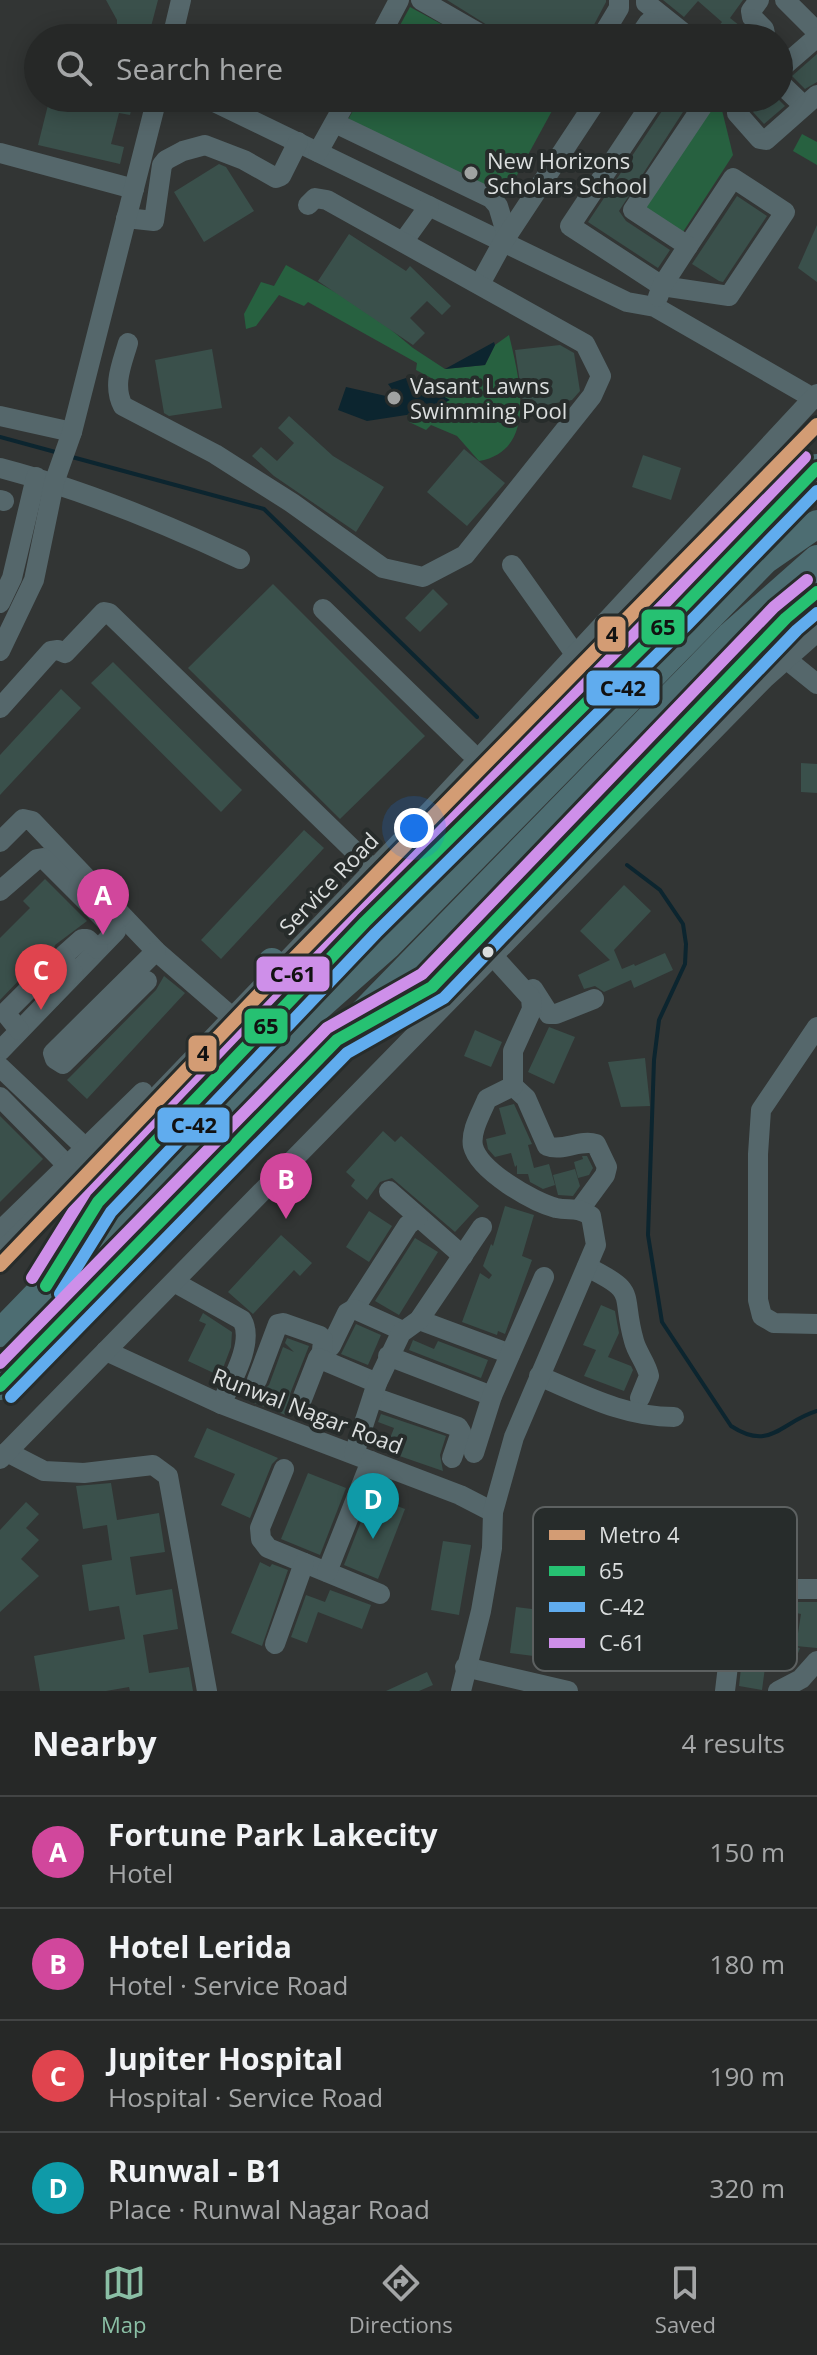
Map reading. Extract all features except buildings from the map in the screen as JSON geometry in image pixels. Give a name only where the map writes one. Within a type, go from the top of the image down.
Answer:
[{"type":"highway","points":[[0,1333],[46,1286],[300,1001],[365,922],[677,613],[817,468]]},
{"type":"highway","points":[[0,1386],[337,1040],[720,626],[765,560],[817,509]]},
{"type":"highway","points":[[765,560],[817,524]]},
{"type":"highway","points":[[300,1001],[388,945],[720,626],[817,559]]},
{"type":"highway","points":[[337,1040],[432,987],[776,628],[817,592]]},
{"type":"highway","points":[[271,971],[300,1001]]},
{"type":"street","points":[[175,24],[181,0]]},
{"type":"street","points":[[386,24],[399,0]]},
{"type":"street","points":[[609,24],[619,8],[619,0]]},
{"type":"street","points":[[646,0],[672,24]]},
{"type":"street","points":[[759,0],[751,11],[759,24]]},
{"type":"street","points":[[785,0],[817,35],[793,57]]},
{"type":"street","points":[[428,2],[464,24]]},
{"type":"street","points":[[737,112],[760,139],[766,140],[810,101]]},
{"type":"street","points":[[0,603],[50,476],[72,432],[153,112]]},
{"type":"street","points":[[235,112],[429,206],[505,239],[627,302],[655,307],[815,396]]},
{"type":"street","points":[[318,152],[341,112]]},
{"type":"street","points":[[480,284],[505,239],[589,112]]},
{"type":"street","points":[[646,112],[570,226],[662,286],[729,296],[785,212],[733,178],[662,286],[655,307]]},
{"type":"street","points":[[688,246],[633,210],[699,112]]},
{"type":"street","points":[[335,123],[491,198],[498,206],[505,239]]},
{"type":"street","points":[[126,218],[154,221],[162,165],[183,151],[205,145],[244,160],[276,178],[281,176],[298,142]]},
{"type":"street","points":[[0,153],[134,189]]},
{"type":"street","points":[[128,343],[118,379],[118,396],[123,406],[215,454],[292,503],[383,568],[423,577],[465,555],[592,396],[601,376],[585,344],[327,200],[315,198],[308,205]]},
{"type":"street","points":[[403,242],[429,206]]},
{"type":"street","name":"Service Road","points":[[0,1253],[91,1154],[509,727],[815,396]]},
{"type":"street","points":[[0,416],[72,432]]},
{"type":"street","points":[[0,468],[50,476],[158,520],[240,559]]},
{"type":"street","points":[[0,651],[34,580],[50,476]]},
{"type":"street","points":[[512,565],[575,654]]},
{"type":"street","points":[[323,609],[470,752]]},
{"type":"street","points":[[0,708],[51,651],[65,653],[104,612],[109,613],[370,866]]},
{"type":"street","points":[[207,1691],[168,1476],[153,1465],[84,1473],[44,1471],[4,1456],[786,659],[817,632]]},
{"type":"street","points":[[786,659],[817,684]]},
{"type":"street","name":"Service Road","points":[[370,866],[501,719],[519,713]]},
{"type":"street","points":[[0,842],[23,819],[32,821],[156,951],[228,1014]]},
{"type":"street","points":[[0,891],[37,859],[43,858],[116,931],[0,1051]]},
{"type":"street","points":[[147,981],[63,1064],[55,1059],[53,1053],[156,951]]},
{"type":"street","points":[[497,952],[525,976],[549,1014],[594,999]]},
{"type":"street","points":[[497,952],[531,998],[532,1009],[513,1051],[513,1086],[526,1098],[547,1146],[554,1149],[590,1142],[596,1144],[607,1167],[605,1175],[580,1209]]},
{"type":"street","points":[[817,1027],[761,1110],[758,1154],[758,1300],[762,1316],[774,1323],[817,1324]]},
{"type":"street","points":[[0,1067],[91,1154]]},
{"type":"street","points":[[461,1691],[481,1611],[492,1548],[493,1512],[514,1437],[596,1245],[591,1216],[580,1209],[558,1208],[505,1183],[473,1146],[475,1127],[487,1099],[513,1086]]},
{"type":"street","points":[[0,1097],[60,1171],[32,1184],[0,1216]]},
{"type":"street","name":"Service Road","points":[[0,1231],[60,1171],[91,1154]]},
{"type":"street","points":[[389,1191],[463,1256]]},
{"type":"street","points":[[320,1354],[331,1346],[347,1313],[354,1309],[408,1225],[418,1217]]},
{"type":"street","points":[[327,1572],[362,1457],[375,1390],[388,1356],[482,1227]]},
{"type":"street","points":[[587,1267],[622,1287],[627,1295],[635,1346],[649,1376],[640,1398]]},
{"type":"street","points":[[474,1453],[492,1396],[544,1277]]},
{"type":"street","points":[[174,1282],[242,1320],[246,1326],[246,1345],[221,1404]]},
{"type":"street","points":[[354,1309],[510,1354]]},
{"type":"street","points":[[257,1380],[278,1324],[320,1336],[323,1339],[320,1354],[302,1399]]},
{"type":"street","name":"Runwal Nagar Road","points":[[106,1351],[221,1404],[460,1495],[493,1512]]},
{"type":"street","points":[[320,1354],[375,1390],[458,1427],[461,1432],[452,1458]]},
{"type":"street","points":[[388,1356],[492,1396]]},
{"type":"street","points":[[539,1376],[620,1410],[652,1417],[674,1417]]},
{"type":"street","points":[[284,1469],[260,1528],[261,1539],[268,1548],[380,1594]]},
{"type":"street","points":[[275,1644],[304,1563]]},
{"type":"street","points":[[778,1691],[801,1679],[817,1661]]},
{"type":"street","points":[[465,1667],[568,1691]]},
{"type":"street","points":[[725,1691],[727,1671]]},
{"type":"green space","points":[[410,7],[441,24],[401,24]]},
{"type":"green space","name":"New Horizons Scholars School","points":[[352,112],[551,112],[499,208],[345,125]]},
{"type":"green space","points":[[702,112],[722,112],[733,155],[681,235],[641,207]]},
{"type":"green space","points":[[802,134],[817,142],[817,165],[793,151]]},
{"type":"green space","points":[[286,265],[366,309],[413,348],[445,369],[485,365],[495,345],[509,335],[520,390],[517,427],[510,443],[498,454],[479,461],[457,436],[431,425],[426,430],[409,422],[407,415],[449,400],[428,387],[435,380],[416,370],[417,363],[308,302],[304,306],[279,295],[256,326],[246,329],[244,314],[261,282],[274,286]]},
{"type":"water","points":[[494,342],[485,365],[445,369]]},
{"type":"water","name":"Vasant Lawns Swimming Pool","points":[[409,377],[450,400],[426,412],[367,421],[338,410],[346,387],[386,396],[396,395],[388,384]]},
{"type":"waterway","points":[[0,437],[59,453]]},
{"type":"waterway","points":[[72,457],[264,509],[477,717]]},
{"type":"waterway","points":[[627,865],[660,890],[683,924],[686,944],[685,964],[659,1020],[654,1060],[648,1235],[662,1322],[731,1426],[745,1433],[766,1436],[817,1411]]},
{"type":"metro line","name":"4","points":[[0,1265],[271,982],[817,425]]},
{"type":"transit line","name":"C-61","points":[[32,1278],[86,1191],[353,911],[666,602],[805,457]]},
{"type":"transit line","name":"65","points":[[46,1286],[98,1202],[365,922],[677,613],[817,468]]},
{"type":"transit line","name":"C-42","points":[[60,1294],[111,1212],[376,933],[688,624],[817,491]]},
{"type":"transit line","name":"C-61","points":[[0,1363],[327,1028],[422,974],[774,607],[807,580]]},
{"type":"transit line","name":"65","points":[[0,1386],[337,1040],[432,987],[786,618],[817,592]]},
{"type":"transit line","name":"C-42","points":[[11,1397],[347,1053],[444,998],[797,630],[817,613]]},
{"type":"place","name":"New Horizons Scholars School","points":[[471,173]]},
{"type":"place","name":"Vasant Lawns Swimming Pool","points":[[394,398]]},
{"type":"place","name":"Fortune Park Lakecity","points":[[103,935]]},
{"type":"place","name":"Jupiter Hospital","points":[[41,1010]]},
{"type":"place","name":"Hotel Lerida","points":[[286,1219]]},
{"type":"place","name":"Runwal - B1","points":[[373,1539]]}]
